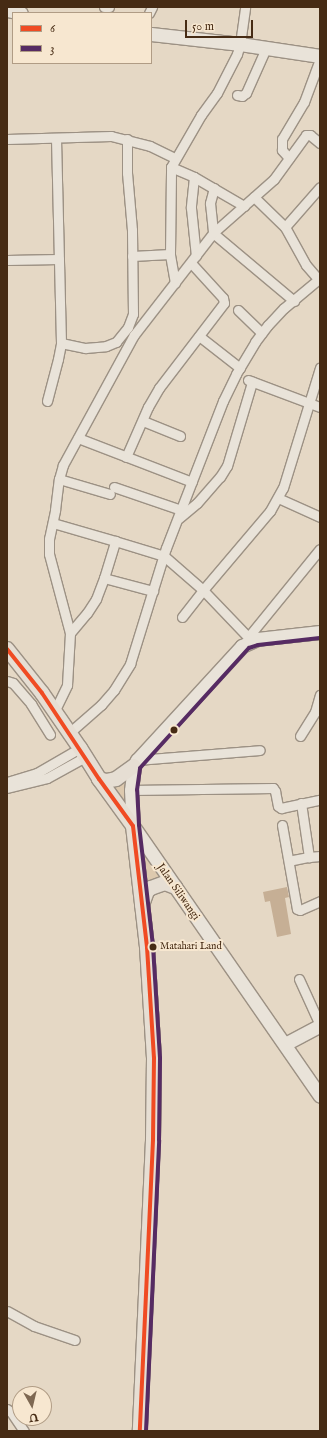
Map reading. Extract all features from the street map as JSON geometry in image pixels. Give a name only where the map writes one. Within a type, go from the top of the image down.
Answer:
[{"type":"main road","points":[[152,34],[240,44],[320,56]]},
{"type":"main road","points":[[99,780],[106,781],[116,779],[136,763],[250,638],[320,632]]},
{"type":"main road","name":"Jalan Siliwangi","points":[[7,649],[35,684],[69,732],[99,780],[133,826],[320,1096]]},
{"type":"main road","points":[[136,763],[131,790],[133,826],[142,906],[154,1058],[153,1156],[140,1431]]},
{"type":"main road","points":[[142,906],[147,891],[151,888],[165,883],[175,888]]},
{"type":"main road","points":[[285,1044],[320,1025]]},
{"type":"street","points":[[104,7],[109,7]]},
{"type":"street","points":[[175,283],[170,254],[171,167],[201,115],[217,93],[240,44],[245,7]]},
{"type":"street","points":[[237,95],[242,96],[246,93],[266,48]]},
{"type":"street","points":[[289,158],[282,150],[282,140],[304,102],[320,59]]},
{"type":"street","points":[[54,712],[67,685],[70,633],[49,554],[49,539],[53,523],[59,479],[64,465],[134,335],[213,233],[274,179],[306,135],[310,135],[320,143]]},
{"type":"street","points":[[7,139],[56,139],[111,136],[150,146],[175,158]]},
{"type":"street","points":[[47,401],[61,343],[56,139]]},
{"type":"street","points":[[61,343],[93,348],[106,346],[116,342],[128,327],[134,314],[127,139]]},
{"type":"street","points":[[171,167],[194,177],[244,206]]},
{"type":"street","points":[[126,457],[148,408],[160,388],[224,301],[193,259],[191,208],[194,177]]},
{"type":"street","points":[[285,228],[320,187]]},
{"type":"street","points":[[214,188],[210,203],[213,233],[294,301]]},
{"type":"street","points":[[69,732],[101,705],[114,690],[130,664],[164,556],[179,514],[222,401],[240,368],[262,333],[284,308],[319,279],[306,265],[285,228],[254,197]]},
{"type":"street","points":[[132,256],[170,254]]},
{"type":"street","points":[[7,260],[60,259]]},
{"type":"street","points":[[238,310],[262,333]]},
{"type":"street","points":[[199,336],[240,368]]},
{"type":"street","points":[[182,617],[270,511],[284,488],[320,368]]},
{"type":"street","points":[[179,514],[197,503],[220,477],[227,466],[250,381],[320,407]]},
{"type":"street","points":[[143,421],[180,436]]},
{"type":"street","points":[[78,438],[192,482]]},
{"type":"street","points":[[59,479],[112,491],[179,514]]},
{"type":"street","points":[[278,498],[320,517]]},
{"type":"street","points":[[53,523],[164,556],[203,590],[250,638],[317,558],[320,549]]},
{"type":"street","points":[[70,633],[90,608],[104,578],[114,540]]},
{"type":"street","points":[[104,578],[154,591]]},
{"type":"street","points":[[7,681],[13,683],[31,704],[50,734]]},
{"type":"street","points":[[300,736],[312,717],[320,695]]},
{"type":"street","points":[[136,763],[260,750]]},
{"type":"street","points":[[8,782],[47,778],[82,753]]},
{"type":"street","points":[[131,790],[273,788],[279,807],[320,800]]},
{"type":"street","points":[[301,803],[309,857]]},
{"type":"street","points":[[282,825],[297,909],[300,910],[320,901]]},
{"type":"street","points":[[293,860],[320,856]]},
{"type":"street","points":[[299,979],[320,1025]]},
{"type":"street","points":[[7,1311],[34,1326],[75,1340]]},
{"type":"street","points":[[7,1409],[11,1412],[24,1431]]},
{"type":"shaded area","points":[[127,774],[126,803],[106,786]]},
{"type":"shaded area","points":[[138,843],[166,881],[145,886]]},
{"type":"shaded area","points":[[287,887],[289,897],[285,898],[291,934],[277,937],[270,901],[265,902],[263,892]]},
{"type":"transit line","name":"3","points":[[146,1431],[159,1140],[160,1058],[153,946],[139,825],[137,790],[140,768],[249,648],[258,645],[320,638]]},
{"type":"transit line","name":"6","points":[[7,649],[42,693],[99,779],[133,826]]},
{"type":"transit line","name":"6","points":[[133,826],[147,947],[154,1058],[153,1140],[140,1431]]},
{"type":"place","name":"Matahari Land","points":[[153,947]]}]
